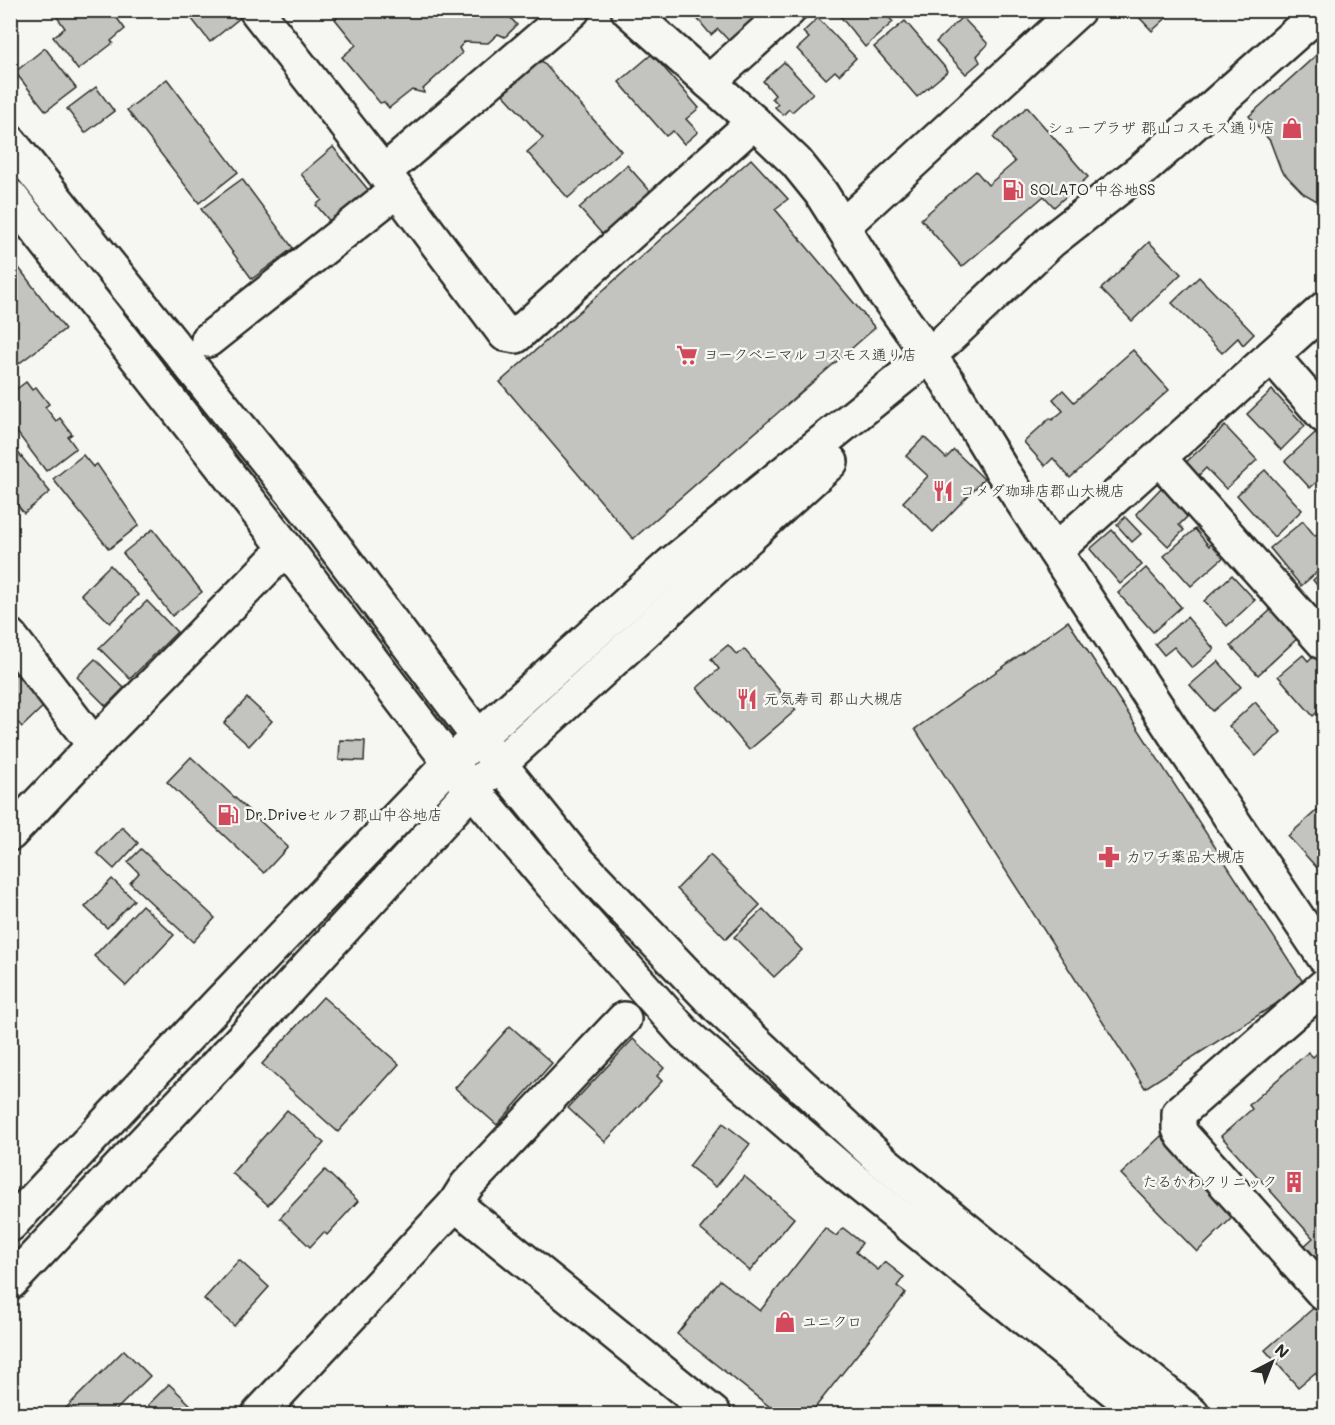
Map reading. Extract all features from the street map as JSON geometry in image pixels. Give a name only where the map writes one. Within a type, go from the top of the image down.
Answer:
[{"type":"street","points":[[256,10],[506,334],[516,336],[754,122]]},
{"type":"street","points":[[208,340],[390,181],[573,10]]},
{"type":"street","points":[[628,10],[754,122],[796,162],[821,193],[885,294],[930,355],[1055,551],[1324,957]]},
{"type":"street","points":[[709,82],[789,10]]},
{"type":"street","points":[[843,226],[1078,10]]},
{"type":"street","points":[[10,1225],[219,1003],[450,763],[478,737],[672,564],[930,355],[1051,241],[1143,169],[1322,10]]},
{"type":"street","points":[[10,142],[313,518],[478,737],[579,862],[727,1016],[880,1158],[1192,1414]]},
{"type":"street","points":[[10,196],[286,548],[450,763],[550,882],[685,1034],[849,1176],[1143,1414]]},
{"type":"street","points":[[1055,551],[1324,309]]},
{"type":"street","points":[[10,1283],[254,1026],[472,789],[842,453],[930,355]]},
{"type":"street","points":[[1272,356],[1324,416]]},
{"type":"street","points":[[1159,458],[1324,643]]},
{"type":"street","points":[[10,834],[286,548]]},
{"type":"street","points":[[10,636],[94,745]]},
{"type":"street","points":[[1324,986],[1179,1113],[1178,1121],[1183,1136],[1324,1294]]},
{"type":"street","points":[[259,1414],[455,1204],[467,1185],[624,1019]]},
{"type":"street","points":[[455,1204],[714,1414]]},
{"type":"building","points":[[52,10],[111,10],[125,29],[111,41],[113,43],[78,70],[53,37],[65,28]]},
{"type":"building","points":[[191,10],[236,10],[241,17],[210,42],[188,14]]},
{"type":"building","points":[[345,10],[478,10],[482,14],[486,10],[516,10],[509,16],[517,25],[505,37],[498,34],[488,43],[464,42],[459,48],[462,53],[423,89],[424,93],[412,90],[389,108],[384,102],[380,103],[342,57],[356,45],[335,19]]},
{"type":"building","points":[[690,10],[753,10],[759,18],[731,43],[718,29],[711,35]]},
{"type":"building","points":[[835,10],[883,10],[893,22],[865,47]]},
{"type":"building","points":[[944,10],[959,10],[951,18]]},
{"type":"building","points":[[1139,10],[1175,10],[1152,31],[1137,15],[1141,12]]},
{"type":"building","points":[[962,17],[988,44],[977,56],[980,62],[966,74],[936,42]]},
{"type":"building","points":[[818,18],[856,58],[839,75],[835,71],[826,79],[797,49],[809,38],[803,32]]},
{"type":"building","points":[[905,21],[948,71],[917,97],[874,47]]},
{"type":"building","points":[[45,48],[76,88],[46,111],[15,72]]},
{"type":"building","name":"シュープラザ 郡山コスモス通り店","points":[[1323,49],[1324,205],[1303,193],[1281,170],[1270,141],[1249,116]]},
{"type":"building","points":[[652,54],[699,108],[686,119],[698,132],[684,144],[673,131],[666,136],[619,82]]},
{"type":"building","points":[[541,60],[621,151],[568,198],[527,152],[543,138],[503,94]]},
{"type":"building","points":[[784,62],[813,93],[792,112],[789,109],[783,115],[775,107],[778,104],[772,98],[775,95],[763,81]]},
{"type":"building","points":[[167,79],[238,172],[199,203],[127,110]]},
{"type":"building","points":[[96,87],[114,111],[85,133],[67,109]]},
{"type":"building","name":"SOLATO 中谷地SS","points":[[1027,107],[1088,177],[1054,207],[1044,196],[962,267],[921,219],[976,171],[988,185],[1015,162],[993,137]]},
{"type":"building","points":[[333,147],[370,192],[332,224],[316,205],[322,200],[301,174]]},
{"type":"building","name":"ヨークベニマル コスモス通り店","points":[[751,159],[788,199],[775,209],[875,328],[633,539],[500,382]]},
{"type":"building","points":[[627,165],[651,192],[603,235],[579,208]]},
{"type":"building","points":[[242,179],[293,248],[252,279],[201,209]]},
{"type":"building","points":[[1149,242],[1181,274],[1132,321],[1101,289]]},
{"type":"building","points":[[10,256],[65,329],[10,370]]},
{"type":"building","points":[[1199,277],[1254,334],[1243,345],[1238,338],[1222,353],[1172,303]]},
{"type":"building","points":[[1324,348],[1324,365],[1316,356]]},
{"type":"building","points":[[1133,350],[1169,390],[1070,478],[1053,458],[1045,466],[1024,442],[1050,418],[1052,420],[1063,411],[1053,399],[1063,390],[1074,402]]},
{"type":"building","points":[[26,382],[32,390],[36,387],[49,404],[45,407],[56,421],[60,418],[72,434],[68,437],[76,448],[46,471],[10,423],[10,394]]},
{"type":"building","points":[[1272,390],[1305,426],[1281,450],[1247,414]]},
{"type":"building","points":[[1225,426],[1257,460],[1226,489],[1206,468],[1195,479],[1183,465]]},
{"type":"building","points":[[1315,433],[1324,443],[1324,482],[1320,479],[1310,488],[1285,461]]},
{"type":"building","name":"コメダ珈琲店郡山大槻店","points":[[924,437],[946,458],[954,450],[984,479],[933,532],[903,502],[928,476],[906,456]]},
{"type":"building","points":[[16,450],[50,492],[24,513],[10,496],[10,455]]},
{"type":"building","points":[[83,455],[93,467],[97,464],[139,525],[109,549],[53,479]]},
{"type":"building","points":[[1265,470],[1302,510],[1274,537],[1237,495]]},
{"type":"building","points":[[1324,485],[1324,497],[1319,490]]},
{"type":"building","points":[[1162,487],[1190,514],[1179,525],[1184,530],[1168,546],[1136,514]]},
{"type":"building","points":[[1125,517],[1141,534],[1132,542],[1117,525]]},
{"type":"building","points":[[1303,521],[1315,536],[1322,530],[1324,534],[1324,566],[1301,586],[1270,548]]},
{"type":"building","points":[[153,529],[202,592],[172,616],[123,553]]},
{"type":"building","points":[[1195,529],[1209,546],[1212,542],[1225,556],[1191,586],[1164,556]]},
{"type":"building","points":[[1112,530],[1142,565],[1120,584],[1090,549]]},
{"type":"building","points":[[110,565],[138,595],[110,623],[81,594]]},
{"type":"building","points":[[1146,568],[1181,607],[1153,632],[1118,593]]},
{"type":"building","points":[[1324,570],[1324,594],[1313,580]]},
{"type":"building","points":[[1232,575],[1255,600],[1227,626],[1204,601]]},
{"type":"building","points":[[147,601],[177,632],[130,679],[99,648]]},
{"type":"building","points":[[1274,607],[1300,636],[1258,675],[1231,646]]},
{"type":"building","points":[[1187,617],[1214,649],[1192,668],[1174,647],[1164,655],[1155,644]]},
{"type":"building","name":"カワチ薬品大槻店","points":[[1068,621],[1305,985],[1145,1088],[915,729]]},
{"type":"building","name":"元気寿司 郡山大槻店","points":[[728,645],[737,655],[744,649],[796,710],[749,750],[697,688],[719,669],[711,659]]},
{"type":"building","points":[[1315,654],[1324,665],[1324,706],[1313,716],[1278,676],[1303,655],[1308,661]]},
{"type":"building","points":[[95,659],[124,688],[106,706],[77,677]]},
{"type":"building","points":[[1218,661],[1241,687],[1213,711],[1190,685]]},
{"type":"building","points":[[17,673],[47,703],[22,727],[10,714],[10,679]]},
{"type":"building","points":[[247,698],[272,721],[249,746],[224,723]]},
{"type":"building","points":[[1255,702],[1281,732],[1256,756],[1229,726]]},
{"type":"building","name":"Dr.Driveセルフ郡山中谷地店","points":[[340,740],[365,741],[364,761],[339,760]]},
{"type":"building","name":"Dr.Driveセルフ郡山中谷地店","points":[[191,757],[288,847],[264,873],[167,782]]},
{"type":"building","points":[[1324,804],[1324,869],[1323,867],[1319,870],[1288,836]]},
{"type":"building","points":[[122,827],[138,843],[114,869],[97,853]]},
{"type":"building","points":[[141,849],[215,918],[193,942],[130,883],[139,873],[128,862]]},
{"type":"building","points":[[710,855],[760,905],[726,939],[677,889]]},
{"type":"building","points":[[112,879],[134,900],[107,928],[85,907]]},
{"type":"building","points":[[142,905],[174,935],[126,986],[94,956]]},
{"type":"building","points":[[763,909],[802,950],[774,977],[734,937]]},
{"type":"building","points":[[323,997],[399,1064],[338,1132],[262,1064]]},
{"type":"building","points":[[510,1026],[552,1063],[497,1125],[455,1088]]},
{"type":"building","points":[[633,1039],[664,1068],[657,1076],[662,1081],[605,1142],[568,1108]]},
{"type":"building","name":"たるかわクリニック","points":[[1324,1047],[1324,1274],[1302,1248],[1313,1238],[1221,1136],[1252,1109],[1249,1105],[1308,1052],[1313,1057]]},
{"type":"building","points":[[287,1110],[324,1143],[268,1205],[232,1173]]},
{"type":"building","points":[[723,1123],[750,1144],[716,1187],[689,1166]]},
{"type":"building","points":[[1161,1136],[1236,1214],[1197,1252],[1121,1174]]},
{"type":"building","points":[[325,1170],[358,1201],[327,1235],[324,1232],[310,1247],[280,1218]]},
{"type":"building","points":[[744,1176],[794,1218],[750,1271],[700,1229]]},
{"type":"building","name":"ユニクロ","points":[[825,1228],[836,1236],[843,1228],[862,1243],[856,1252],[878,1270],[885,1262],[904,1277],[897,1286],[906,1293],[810,1414],[779,1414],[677,1334],[720,1280],[760,1311]]},
{"type":"building","points":[[239,1260],[269,1287],[234,1326],[204,1299]]},
{"type":"building","points":[[1317,1305],[1324,1313],[1324,1383],[1315,1373],[1298,1387],[1265,1350]]},
{"type":"building","points":[[124,1350],[150,1376],[112,1414],[60,1414]]},
{"type":"building","points":[[169,1384],[200,1414],[158,1414],[148,1405]]},
{"type":"place","name":"シュープラザ 郡山コスモス通り店","points":[[1292,128]]},
{"type":"place","name":"SOLATO 中谷地SS","points":[[1013,190]]},
{"type":"place","name":"ヨークベニマル コスモス通り店","points":[[687,355]]},
{"type":"place","name":"コメダ珈琲店郡山大槻店","points":[[943,491]]},
{"type":"place","name":"元気寿司 郡山大槻店","points":[[747,699]]},
{"type":"place","name":"Dr.Driveセルフ郡山中谷地店","points":[[228,815]]},
{"type":"place","name":"カワチ薬品大槻店","points":[[1109,857]]},
{"type":"place","name":"たるかわクリニック","points":[[1294,1182]]},
{"type":"place","name":"ユニクロ","points":[[785,1322]]}]
